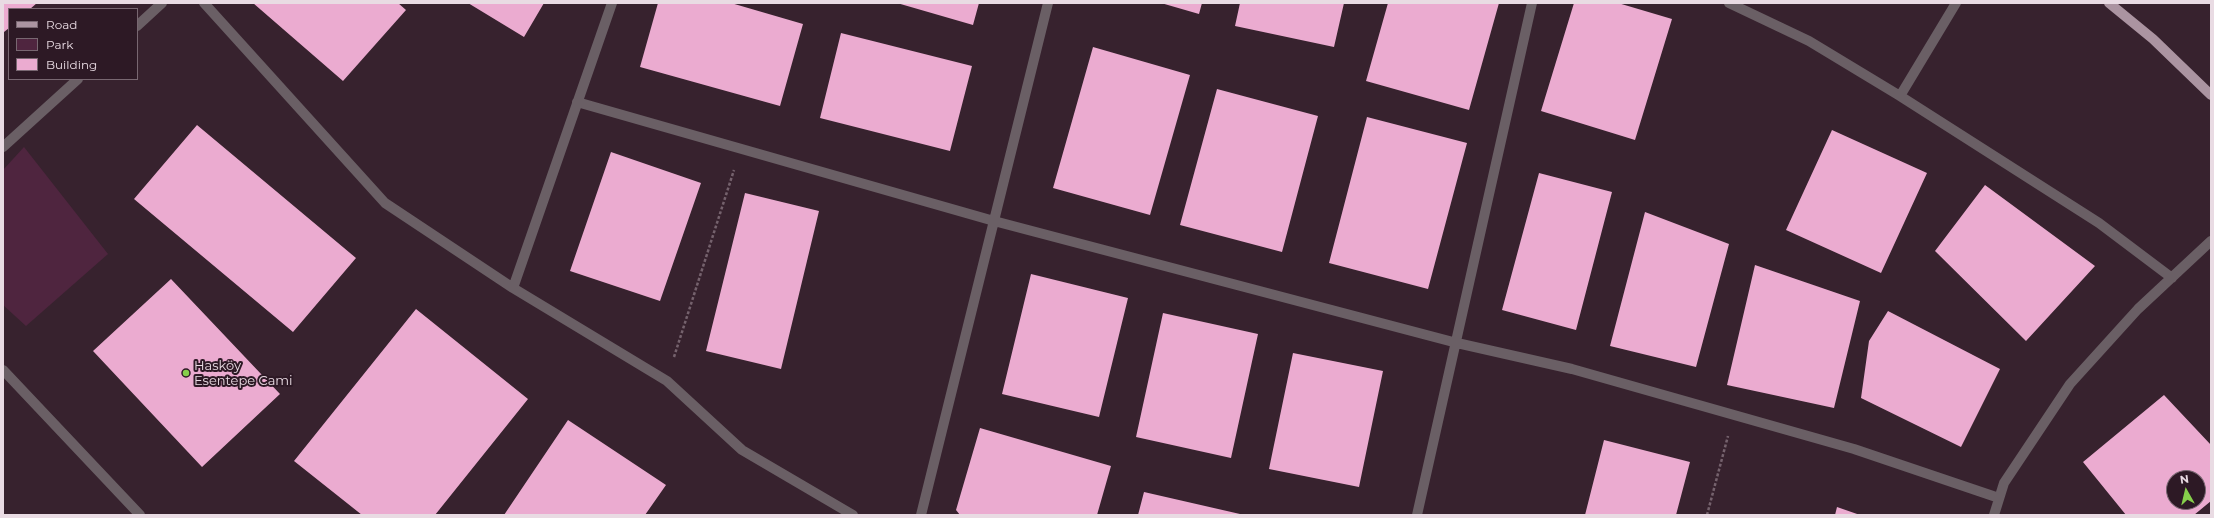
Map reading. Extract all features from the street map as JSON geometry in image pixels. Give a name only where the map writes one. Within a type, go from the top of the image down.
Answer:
[{"type":"main road","points":[[2109,3],[2153,40],[2211,94]]},
{"type":"street","points":[[138,25],[162,3]]},
{"type":"street","points":[[204,3],[385,203],[513,288],[667,381],[742,450],[853,515]]},
{"type":"street","points":[[513,288],[612,3]]},
{"type":"street","points":[[921,515],[1048,3]]},
{"type":"street","points":[[1417,515],[1457,343],[1532,3]]},
{"type":"street","points":[[1730,3],[1809,41],[1900,96],[2099,223],[2172,278]]},
{"type":"street","points":[[1900,96],[1956,3]]},
{"type":"street","points":[[3,147],[77,80]]},
{"type":"street","points":[[577,102],[994,221],[1457,343],[1572,369],[1854,449],[1999,498]]},
{"type":"street","points":[[1994,515],[2004,483],[2070,384],[2138,309],[2211,241]]},
{"type":"street","points":[[3,370],[136,514]]},
{"type":"path","points":[[667,381],[741,149]]},
{"type":"path","points":[[1707,515],[1733,415]]},
{"type":"green space","points":[[24,147],[108,254],[26,326],[3,305],[3,170]]},
{"type":"building","points":[[3,3],[37,3],[31,8],[8,8],[8,29],[4,32]]},
{"type":"building","points":[[253,3],[398,3],[406,10],[343,81]]},
{"type":"building","points":[[468,3],[544,3],[524,37]]},
{"type":"building","points":[[658,3],[731,3],[803,24],[780,106],[640,67]]},
{"type":"building","points":[[897,3],[979,3],[973,25]]},
{"type":"building","points":[[1161,3],[1202,3],[1199,14]]},
{"type":"building","points":[[1240,3],[1344,3],[1334,47],[1235,26]]},
{"type":"building","points":[[1388,3],[1499,3],[1469,110],[1366,81]]},
{"type":"building","points":[[1574,3],[1618,3],[1672,19],[1635,140],[1541,111]]},
{"type":"building","points":[[841,33],[972,66],[950,151],[820,118]]},
{"type":"building","points":[[1093,47],[1190,75],[1150,215],[1053,188]]},
{"type":"building","points":[[1217,89],[1318,116],[1282,252],[1180,225]]},
{"type":"building","points":[[1367,117],[1467,143],[1428,289],[1329,263]]},
{"type":"building","points":[[197,125],[356,258],[293,332],[134,199]]},
{"type":"building","points":[[1832,130],[1927,173],[1881,273],[1786,230]]},
{"type":"building","points":[[611,152],[701,183],[660,301],[570,271]]},
{"type":"building","points":[[1539,173],[1612,192],[1576,330],[1502,310]]},
{"type":"building","points":[[1985,185],[2095,266],[2026,341],[1935,251]]},
{"type":"building","points":[[745,193],[819,211],[781,369],[706,351]]},
{"type":"building","points":[[1645,212],[1729,244],[1696,367],[1610,346]]},
{"type":"building","points":[[1755,265],[1860,301],[1834,408],[1727,385]]},
{"type":"building","points":[[1031,274],[1128,298],[1099,417],[1002,394]]},
{"type":"building","name":"Hasköy Esentepe Cami","points":[[171,279],[280,394],[202,467],[93,351]]},
{"type":"building","points":[[416,309],[528,399],[435,515],[362,515],[294,461]]},
{"type":"building","points":[[1888,311],[2000,369],[1961,447],[1861,398],[1869,341]]},
{"type":"building","points":[[1163,313],[1258,334],[1231,458],[1136,437]]},
{"type":"building","points":[[1293,353],[1383,371],[1359,487],[1269,469]]},
{"type":"building","points":[[2164,395],[2211,445],[2211,501],[2206,505],[2206,470],[2166,470],[2166,510],[2200,510],[2194,515],[2126,515],[2083,462]]},
{"type":"building","points":[[568,420],[666,485],[645,515],[504,515]]},
{"type":"building","points":[[980,428],[1111,466],[1097,515],[960,515],[956,510]]},
{"type":"building","points":[[1604,440],[1690,462],[1676,515],[1585,515]]},
{"type":"building","points":[[1144,492],[1240,514],[1240,515],[1138,515]]},
{"type":"building","points":[[1837,507],[1860,515],[1835,515]]},
{"type":"place","name":"Hasköy Esentepe Cami","points":[[186,373]]}]
